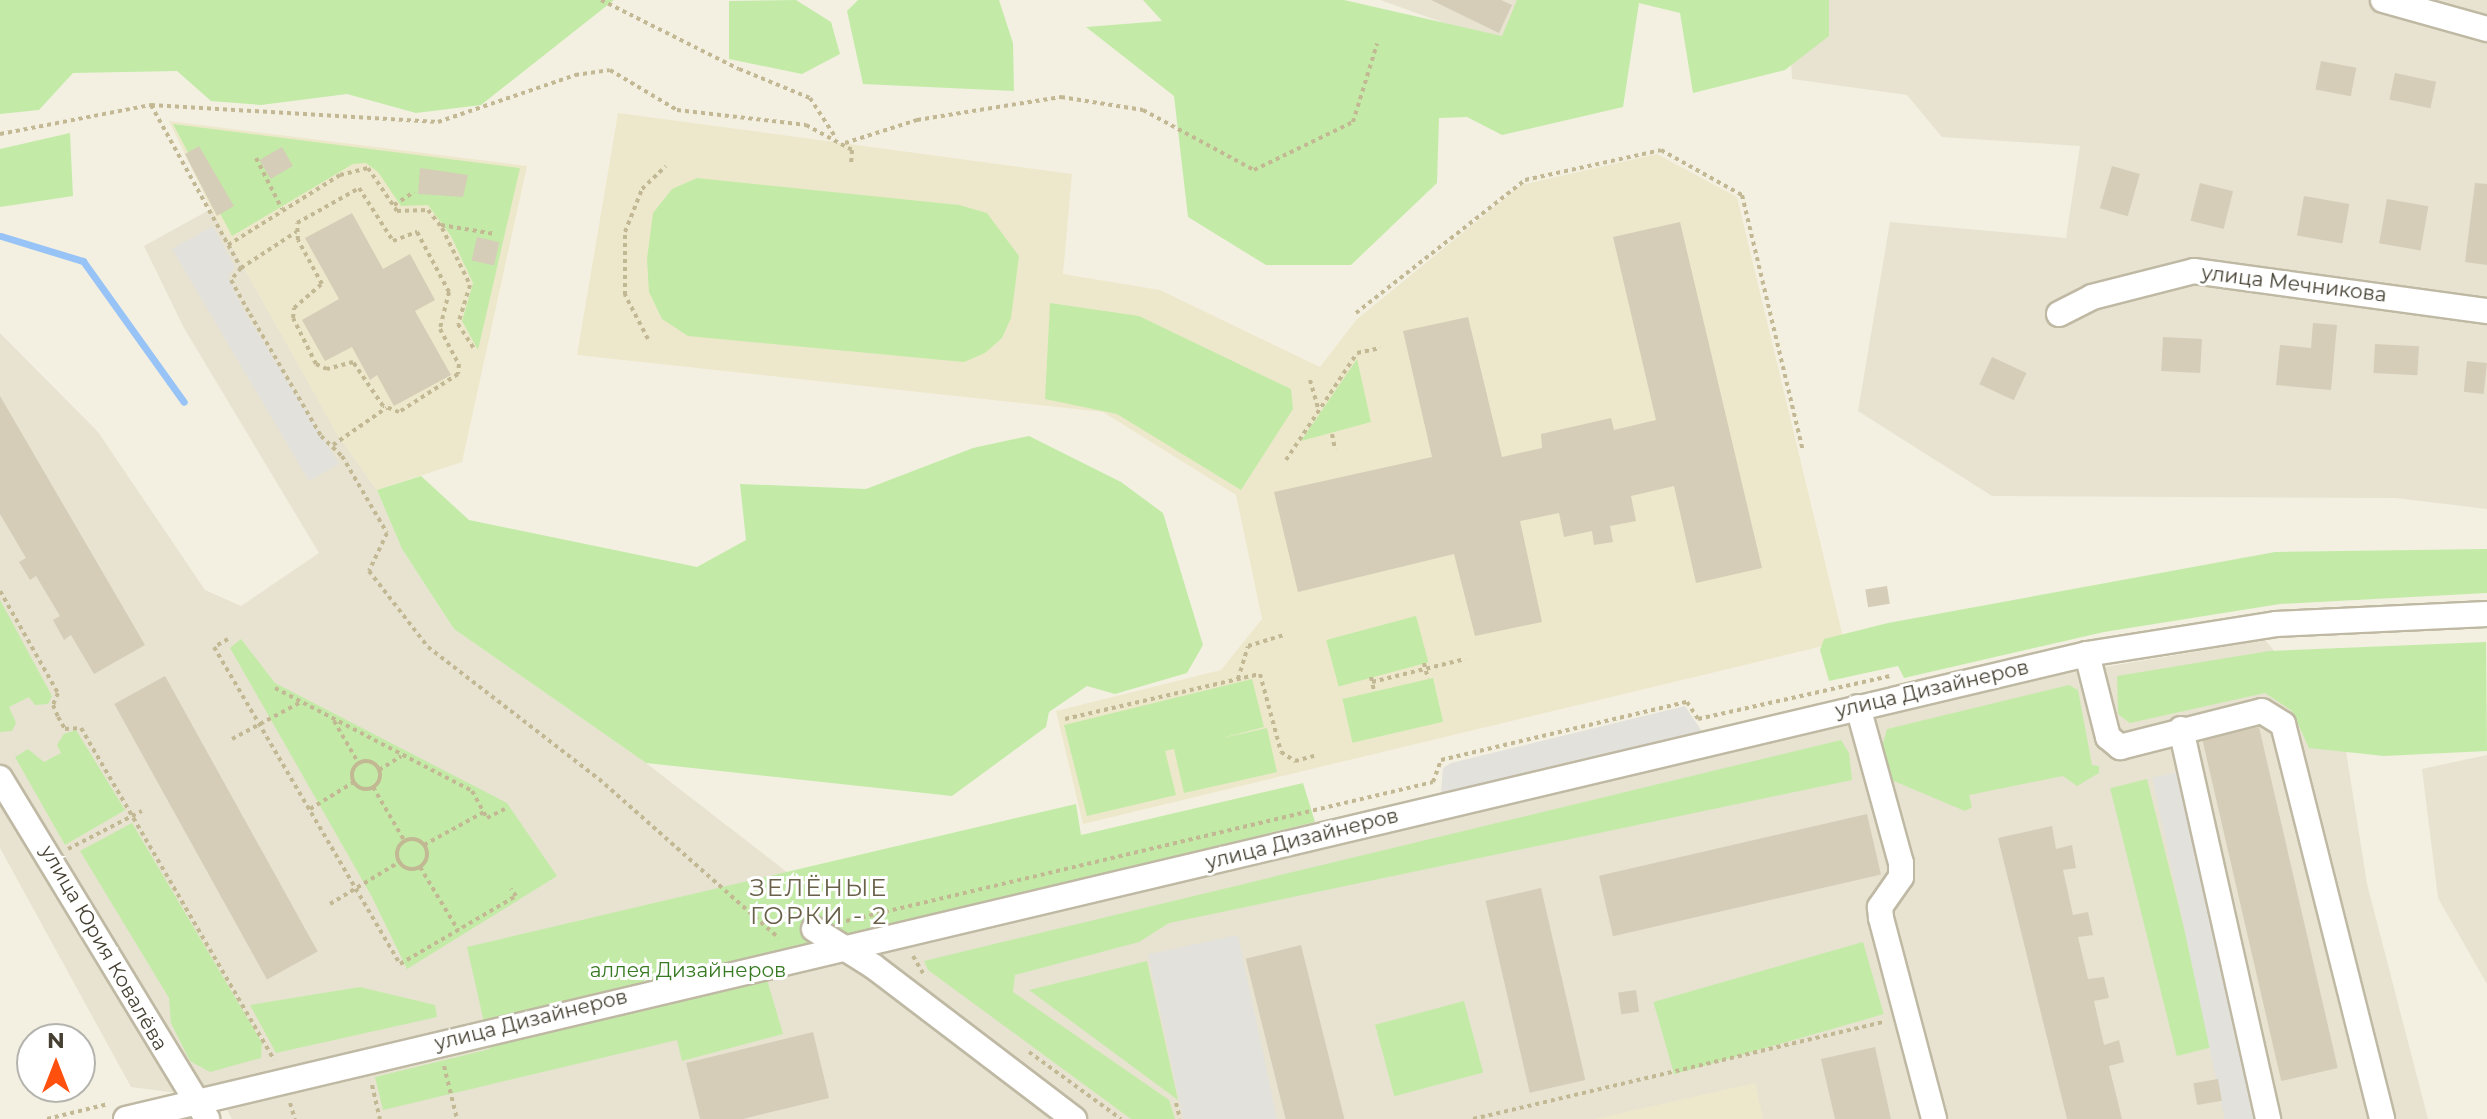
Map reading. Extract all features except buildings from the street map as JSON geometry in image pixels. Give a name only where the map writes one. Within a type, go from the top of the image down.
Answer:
[{"type":"street","points":[[2383,0],[2487,29]]},
{"type":"street","name":"улица Мечникова","points":[[2059,314],[2092,297],[2194,271],[2487,311]]},
{"type":"street","name":"улица Дизайнеров","points":[[126,1119],[202,1110],[840,947],[2087,654],[2276,624],[2487,614]]},
{"type":"street","points":[[2087,654],[2108,737],[2120,747],[2181,729],[2262,711],[2283,724],[2382,1119]]},
{"type":"street","points":[[1858,707],[1901,863],[1897,888],[1880,907],[1934,1119]]},
{"type":"street","points":[[2181,729],[2268,1119]]},
{"type":"street","name":"улица Юрия Ковалёва","points":[[0,778],[52,858],[202,1110]]},
{"type":"street","points":[[814,929],[1074,1119]]},
{"type":"path","points":[[601,0],[739,69],[810,98],[838,140]]},
{"type":"path","points":[[845,143],[917,120],[1061,97],[1143,110],[1254,170],[1353,122],[1377,44]]},
{"type":"path","points":[[0,134],[151,105],[438,122],[575,75],[610,70],[677,110],[806,125],[852,150],[851,166]]},
{"type":"path","points":[[151,105],[241,268]]},
{"type":"path","points":[[1356,313],[1525,180],[1661,150],[1742,195],[1803,451]]},
{"type":"path","points":[[256,158],[282,209]]},
{"type":"path","points":[[648,339],[625,295],[625,232],[636,200],[666,166]]},
{"type":"path","points":[[228,245],[282,209],[358,168],[368,168],[397,211],[428,210],[439,224],[470,285],[458,324],[475,350]]},
{"type":"path","points":[[359,188],[393,241],[417,232],[446,281],[449,292],[440,329],[459,364],[458,374],[399,412],[386,408],[353,362],[327,369],[316,364],[293,318],[294,308],[322,284],[296,232],[297,223],[316,209],[359,188]]},
{"type":"path","points":[[394,205],[414,192]]},
{"type":"path","points":[[439,224],[495,234]]},
{"type":"path","points":[[296,232],[241,268],[231,280],[321,436],[333,445],[387,533],[369,571],[428,647],[599,779],[779,938]]},
{"type":"path","points":[[1286,460],[1357,353],[1380,348]]},
{"type":"path","points":[[1310,380],[1318,408]]},
{"type":"path","points":[[333,445],[386,408]]},
{"type":"path","points":[[1332,434],[1335,450]]},
{"type":"path","points":[[0,591],[58,693],[53,705],[65,729],[81,728],[274,1060]]},
{"type":"path","points":[[1238,679],[1248,646],[1284,635]]},
{"type":"path","points":[[228,639],[214,647],[400,964],[516,896],[511,889]]},
{"type":"path","points":[[1374,691],[1371,679],[1465,659]]},
{"type":"path","points":[[1425,666],[1428,679]]},
{"type":"path","points":[[1065,719],[1260,674],[1287,760],[1314,756]]},
{"type":"path","points":[[768,941],[1433,782],[1441,760],[1687,702],[1698,719],[1890,674],[1896,698]]},
{"type":"path","points":[[275,688],[472,791],[487,818],[505,809]]},
{"type":"path","points":[[232,739],[299,703]]},
{"type":"path","points":[[310,809],[354,782],[359,764],[333,719]]},
{"type":"path","points":[[373,787],[379,770],[402,755]]},
{"type":"path","points":[[359,764],[369,762],[379,770]]},
{"type":"path","points":[[354,782],[373,787],[404,841]]},
{"type":"path","points":[[52,858],[142,811]]},
{"type":"path","points":[[424,845],[484,812]]},
{"type":"path","points":[[417,840],[424,845],[427,855],[420,867],[410,869],[399,862],[397,850],[404,841],[417,840]]},
{"type":"path","points":[[330,904],[399,862]]},
{"type":"path","points":[[420,867],[458,930]]},
{"type":"path","points":[[1473,1119],[1907,1017]]},
{"type":"path","points":[[259,1064],[289,1057]]},
{"type":"path","points":[[444,1066],[457,1119]]},
{"type":"path","points":[[371,1083],[380,1119]]},
{"type":"path","points":[[290,1103],[295,1119]]},
{"type":"path","points":[[1176,1103],[1180,1119]]},
{"type":"shaded area","points":[[1380,0],[1519,0],[1506,45]]},
{"type":"shaded area","points":[[1788,0],[2487,0],[2487,509],[2396,498],[1992,496],[1858,411],[1890,222],[2066,238],[2080,146],[1942,137],[1907,95],[1792,79]]},
{"type":"shaded area","points":[[618,113],[1072,174],[1063,274],[1160,290],[1320,367],[1356,320],[1521,185],[1657,154],[1737,197],[1844,641],[1083,824],[1056,711],[1221,670],[1262,619],[1236,495],[1103,412],[577,355]]},
{"type":"shaded area","points":[[169,121],[527,166],[462,462],[377,490],[338,436],[211,209]]},
{"type":"shaded area","points":[[211,209],[338,435],[377,490],[402,549],[454,629],[646,763],[858,927],[223,1099],[131,1087],[0,848],[0,333],[98,432],[205,590],[241,606],[319,553],[184,328],[144,246]]},
{"type":"shaded area","points":[[213,226],[235,267],[228,277],[243,309],[339,464],[309,481],[172,249]]},
{"type":"shaded area","points":[[2265,640],[2343,732],[2367,884],[2428,1119],[232,1119],[227,1110],[2063,674]]},
{"type":"shaded area","points":[[1685,706],[1707,739],[1440,803],[1443,768],[1451,763]]},
{"type":"shaded area","points":[[2487,755],[2487,984],[2438,898],[2422,769]]},
{"type":"shaded area","points":[[2202,767],[2277,1119],[2225,1119],[2152,778]]},
{"type":"shaded area","points":[[1238,935],[1277,1119],[1183,1119],[1148,954]]},
{"type":"shaded area","points":[[1755,1083],[1763,1119],[1595,1119]]},
{"type":"green space","points":[[0,0],[614,0],[481,105],[416,113],[347,94],[261,105],[211,101],[177,71],[73,73],[39,110],[0,114]]},
{"type":"green space","points":[[796,0],[831,22],[840,54],[802,74],[729,59],[729,1]]},
{"type":"green space","points":[[858,0],[999,0],[1013,43],[1014,91],[863,84],[847,11]]},
{"type":"green space","points":[[1143,0],[1344,0],[1502,36],[1517,0],[1829,0],[1829,36],[1785,70],[1693,93],[1680,13],[1639,3],[1623,107],[1502,135],[1467,117],[1439,118],[1437,183],[1351,265],[1266,265],[1188,217],[1174,96],[1086,27],[1162,21]]},
{"type":"green space","points":[[173,124],[520,168],[478,350],[462,321],[473,283],[451,236],[428,205],[401,206],[378,172],[366,163],[353,164],[232,236]]},
{"type":"green space","points":[[70,133],[73,196],[0,207],[0,149]]},
{"type":"green space","points":[[697,178],[959,205],[987,213],[1019,256],[1011,318],[1002,338],[985,353],[964,362],[688,336],[662,319],[649,292],[647,259],[653,213],[672,189]]},
{"type":"green space","points":[[1050,303],[1139,316],[1291,389],[1293,409],[1241,490],[1117,414],[1045,399]]},
{"type":"green space","points":[[1357,359],[1371,422],[1301,441]]},
{"type":"green space","points":[[1029,436],[1121,482],[1163,513],[1203,645],[1187,673],[1115,694],[1087,686],[1049,712],[1046,727],[952,796],[646,763],[454,629],[402,549],[377,490],[421,476],[469,520],[697,567],[746,540],[740,484],[866,489],[973,448]]},
{"type":"green space","points":[[2487,549],[2487,593],[2280,604],[2104,632],[1904,678],[1898,666],[1829,681],[1820,650],[1824,639],[1888,623],[2275,552]]},
{"type":"green space","points":[[0,600],[52,696],[48,704],[35,705],[29,697],[9,707],[16,723],[12,731],[0,732]]},
{"type":"green space","points":[[1416,616],[1428,662],[1339,686],[1326,640]]},
{"type":"green space","points":[[241,639],[275,683],[507,803],[557,876],[407,969],[372,897],[230,648]]},
{"type":"green space","points":[[2486,642],[2487,751],[2384,756],[2309,748],[2292,711],[2265,693],[2130,723],[2118,714],[2117,676],[2269,651]]},
{"type":"green space","points":[[1433,678],[1443,722],[1353,743],[1342,699]]},
{"type":"green space","points":[[1252,679],[1264,727],[1218,739],[1267,728],[1277,772],[1184,793],[1174,749],[1165,751],[1176,795],[1087,816],[1064,725]]},
{"type":"green space","points":[[2069,685],[2078,690],[2092,765],[2099,766],[2099,773],[2077,786],[2063,776],[1969,795],[1972,807],[1965,811],[1889,779],[1882,747],[1887,729]]},
{"type":"green space","points":[[76,730],[125,810],[65,845],[15,757],[28,749],[44,762],[61,753],[57,745],[64,734]]},
{"type":"green space","points":[[1841,740],[1849,753],[1852,780],[1169,923],[1139,942],[1015,975],[1013,992],[1169,1100],[1175,1119],[1131,1119],[928,970],[924,961]]},
{"type":"green space","points":[[2147,779],[2214,1047],[2177,1056],[2110,788]]},
{"type":"green space","name":"аллея Дизайнеров","points":[[1303,783],[1315,822],[760,956],[783,1034],[682,1061],[677,1040],[383,1110],[375,1077],[490,1049],[467,947],[1076,804],[1081,835]]},
{"type":"green space","points":[[132,823],[262,1043],[261,1058],[210,1072],[190,1061],[171,1023],[169,998],[80,851]]},
{"type":"green space","points":[[1863,942],[1884,1014],[1674,1074],[1653,1002]]},
{"type":"green space","points":[[1147,961],[1178,1100],[1029,990]]},
{"type":"green space","points":[[360,987],[435,1005],[437,1017],[276,1053],[250,1005]]},
{"type":"green space","points":[[1464,1001],[1483,1072],[1394,1096],[1375,1025]]},
{"type":"waterway","points":[[1,236],[83,261],[184,402]]},
{"type":"district","name":"ЗЕЛЁНЫЕ ГОРКИ - 2","points":[[819,902]]}]
